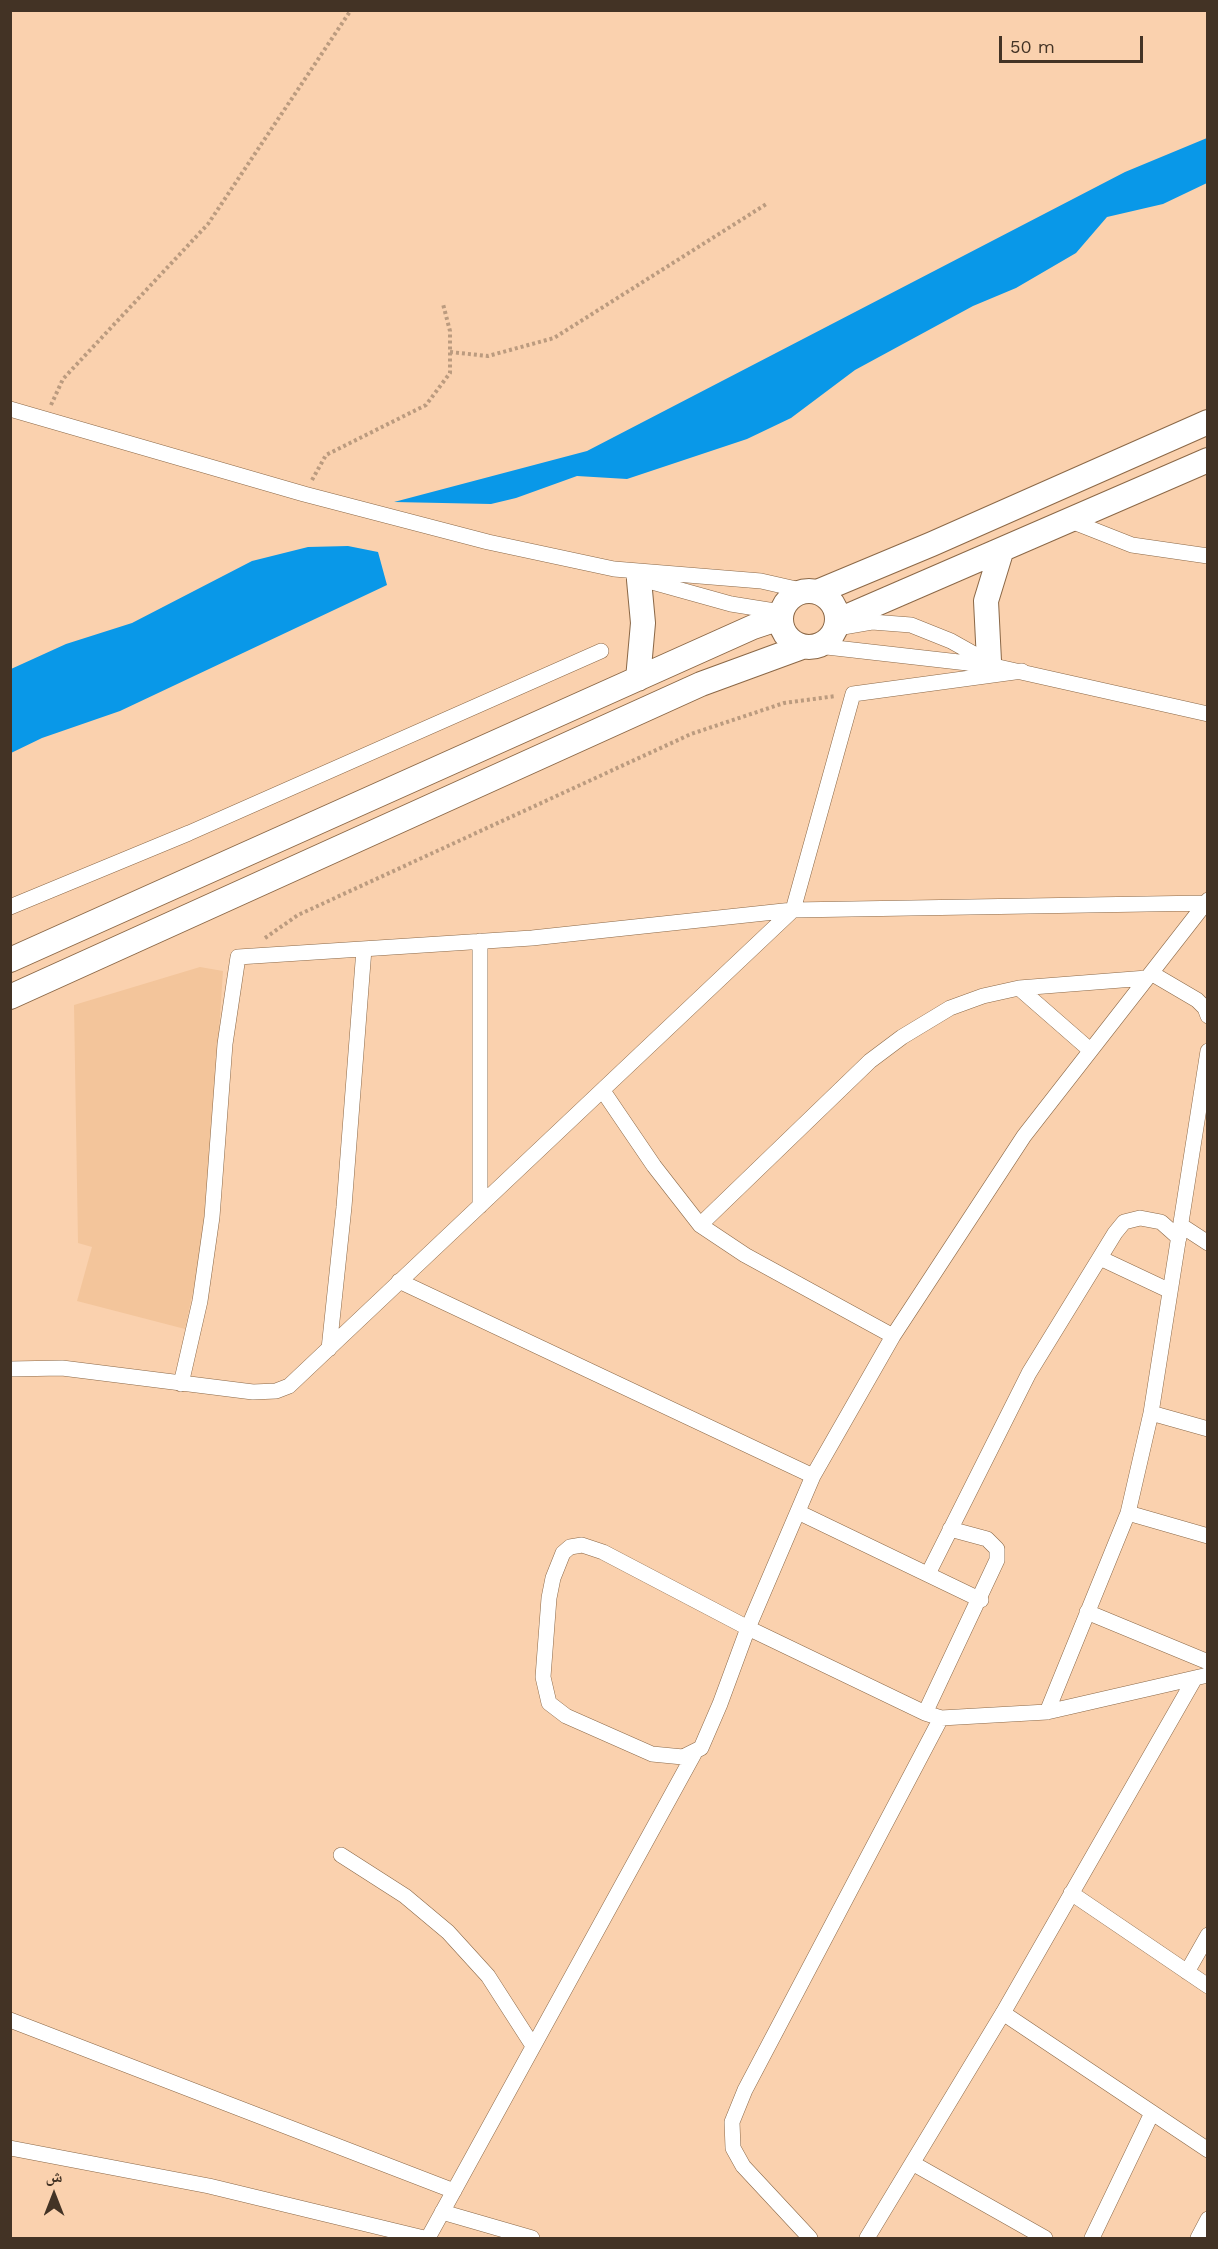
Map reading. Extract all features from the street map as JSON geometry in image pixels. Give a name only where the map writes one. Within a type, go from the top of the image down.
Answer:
[{"type":"main road","points":[[10,960],[781,615],[795,595],[811,592],[932,544],[1208,422]]},
{"type":"main road","points":[[10,997],[701,684],[810,646],[824,644],[838,624],[1208,460]]},
{"type":"main road","points":[[991,663],[986,601],[1001,552]]},
{"type":"main road","points":[[638,679],[643,623],[639,580]]},
{"type":"main road","points":[[811,592],[826,596],[834,605],[838,624]]},
{"type":"main road","points":[[781,615],[784,633],[810,646]]},
{"type":"street","points":[[10,409],[304,494],[488,542],[614,569],[761,581],[811,592]]},
{"type":"street","points":[[1071,521],[1132,544],[1208,556]]},
{"type":"street","points":[[614,569],[639,580],[781,615]]},
{"type":"street","points":[[838,624],[872,622],[911,626],[951,641],[991,663]]},
{"type":"street","points":[[810,646],[991,663],[1208,714]]},
{"type":"street","points":[[10,907],[189,833],[601,651]]},
{"type":"street","points":[[10,1369],[62,1368],[253,1392],[276,1391],[297,1380],[793,910],[853,694],[1022,671]]},
{"type":"street","points":[[180,1384],[200,1301],[210,1227],[225,1044],[238,957],[480,941],[793,910],[1207,901]]},
{"type":"street","points":[[10,2148],[208,2186],[426,2238],[694,1754],[706,1740],[748,1628],[813,1476],[892,1336],[1024,1136],[1207,901]]},
{"type":"street","points":[[480,941],[480,1206]]},
{"type":"street","points":[[329,1349],[344,1207],[364,949]]},
{"type":"street","points":[[700,1225],[870,1061],[902,1037],[950,1008],[983,996],[1019,988],[1149,975],[1197,1000],[1205,1008],[1208,1016]]},
{"type":"street","points":[[1019,988],[1090,1050]]},
{"type":"street","points":[[1047,1712],[1128,1513],[1151,1413],[1168,1290],[1204,1105],[1208,1051]]},
{"type":"street","points":[[603,1092],[654,1166],[700,1225],[745,1255],[892,1336]]},
{"type":"street","points":[[928,1574],[1029,1373],[1115,1233],[1132,1219],[1161,1222],[1208,1243]]},
{"type":"street","points":[[1100,1258],[1168,1290]]},
{"type":"street","points":[[399,1281],[813,1476]]},
{"type":"street","points":[[1151,1413],[1208,1429]]},
{"type":"street","points":[[798,1512],[981,1600]]},
{"type":"street","points":[[1128,1513],[1208,1536]]},
{"type":"street","points":[[925,1713],[981,1600],[997,1560],[997,1549],[987,1539],[950,1528]]},
{"type":"street","points":[[694,1754],[668,1758],[652,1754],[566,1716],[549,1702],[544,1688],[544,1654],[549,1598],[559,1560],[570,1547],[591,1546],[748,1628],[925,1713],[941,1718],[1047,1712],[1201,1677]]},
{"type":"street","points":[[1087,1612],[1208,1662]]},
{"type":"street","points":[[867,2238],[914,2164],[1071,1893],[1201,1677]]},
{"type":"street","points":[[810,2238],[743,2166],[732,2142],[732,2122],[745,2090],[941,1718]]},
{"type":"street","points":[[341,1855],[405,1896],[448,1932],[488,1976],[533,2046]]},
{"type":"street","points":[[1071,1893],[1208,1986]]},
{"type":"street","points":[[1187,1972],[1208,1935]]},
{"type":"street","points":[[1003,2013],[1208,2150]]},
{"type":"street","points":[[12,2023],[454,2191]]},
{"type":"street","points":[[1092,2238],[1152,2113]]},
{"type":"street","points":[[914,2164],[1039,2237]]},
{"type":"street","points":[[442,2212],[532,2238]]},
{"type":"street","points":[[1198,2238],[1208,2218]]},
{"type":"path","points":[[44,419],[63,379],[208,224],[351,10]]},
{"type":"path","points":[[450,352],[488,356],[554,338],[768,203]]},
{"type":"path","points":[[304,494],[326,455],[426,405],[450,373],[450,331],[443,304]]},
{"type":"path","points":[[238,957],[298,915],[691,734],[784,703],[853,694]]},
{"type":"shaded area","points":[[200,967],[223,971],[209,1185],[200,1258],[185,1329],[77,1301],[92,1247],[78,1243],[74,1005]]},
{"type":"water","points":[[1207,138],[1207,183],[1163,204],[1107,217],[1076,253],[1016,288],[973,306],[855,370],[791,418],[747,439],[627,479],[577,476],[516,498],[491,504],[394,502],[587,451],[1125,172]]},
{"type":"water","points":[[348,546],[378,552],[387,585],[120,711],[42,738],[11,753],[11,669],[66,644],[132,623],[252,561],[308,547]]}]
